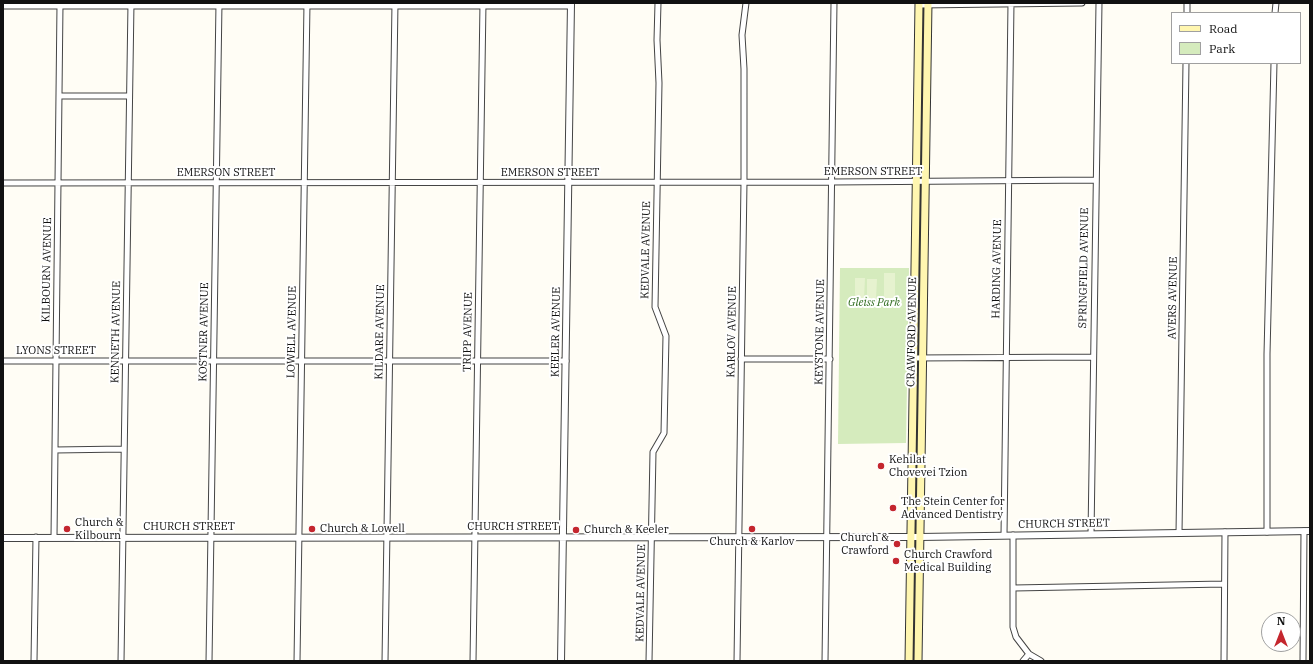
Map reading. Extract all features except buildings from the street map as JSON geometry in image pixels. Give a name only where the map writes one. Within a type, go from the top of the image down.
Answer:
[{"type":"main road","name":"CRAWFORD AVENUE","points":[[909,661],[919,4]]},
{"type":"main road","name":"CRAWFORD AVENUE","points":[[918,661],[928,4]]},
{"type":"street","name":"KEDVALE AVENUE","points":[[650,661],[653,452],[664,433],[666,336],[655,307],[658,3]]},
{"type":"street","name":"KARLOV AVENUE","points":[[737,661],[744,182],[744,61],[742,35],[746,3]]},
{"type":"street","name":"KEYSTONE AVENUE","points":[[825,661],[828,537],[834,3]]},
{"type":"street","name":"HARDING AVENUE","points":[[1004,535],[1011,3]]},
{"type":"street","points":[[919,4],[1082,3]]},
{"type":"street","name":"SPRINGFIELD AVENUE","points":[[1091,534],[1099,3]]},
{"type":"street","points":[[3,6],[219,4],[571,4]]},
{"type":"street","name":"KOSTNER AVENUE","points":[[209,661],[219,4]]},
{"type":"street","name":"LOWELL AVENUE","points":[[297,661],[307,4]]},
{"type":"street","name":"KILDARE AVENUE","points":[[385,661],[395,4]]},
{"type":"street","name":"TRIPP AVENUE","points":[[473,661],[483,4]]},
{"type":"street","name":"KEELER AVENUE","points":[[561,661],[571,4]]},
{"type":"street","name":"KILBOURN AVENUE","points":[[54,538],[60,5]]},
{"type":"street","name":"KENNETH AVENUE","points":[[121,661],[131,5]]},
{"type":"street","name":"AVERS AVENUE","points":[[1179,533],[1186,64]]},
{"type":"street","points":[[1267,532],[1267,346],[1274,64]]},
{"type":"street","points":[[59,96],[129,96]]},
{"type":"street","name":"EMERSON STREET","points":[[3,183],[568,183],[1096,180]]},
{"type":"street","points":[[914,358],[1093,357]]},
{"type":"street","points":[[741,359],[830,359]]},
{"type":"street","name":"LYONS STREET","points":[[3,360],[566,361]]},
{"type":"street","points":[[55,450],[124,449]]},
{"type":"street","points":[[1303,661],[1307,630],[1307,531]]},
{"type":"street","name":"CHURCH STREET","points":[[3,538],[828,537],[1307,531]]},
{"type":"street","points":[[1224,661],[1225,532]]},
{"type":"street","points":[[1013,535],[1013,627],[1016,637],[1028,654],[1041,661]]},
{"type":"street","points":[[34,661],[36,538]]},
{"type":"street","points":[[1014,588],[1224,584]]},
{"type":"street","points":[[1023,661],[1028,654]]},
{"type":"green space","name":"Gleiss Park","points":[[840,268],[909,268],[906,443],[838,444]]},
{"type":"green space","points":[[884,273],[895,273],[895,305],[884,305]]},
{"type":"green space","points":[[855,278],[865,278],[864,299],[855,299]]},
{"type":"green space","points":[[867,279],[877,279],[876,299],[867,299]]},
{"type":"place","name":"Kehilat Chovevei Tzion","points":[[881,466]]},
{"type":"place","name":"The Stein Center for Advanced Dentistry","points":[[893,508]]},
{"type":"place","name":"Church & Kilbourn","points":[[67,529]]},
{"type":"place","name":"Church & Lowell","points":[[312,529]]},
{"type":"place","name":"Church & Karlov","points":[[752,529]]},
{"type":"place","name":"Church & Keeler","points":[[576,530]]},
{"type":"place","name":"Church & Crawford","points":[[897,544]]},
{"type":"place","name":"Church Crawford Medical Building","points":[[896,561]]}]
